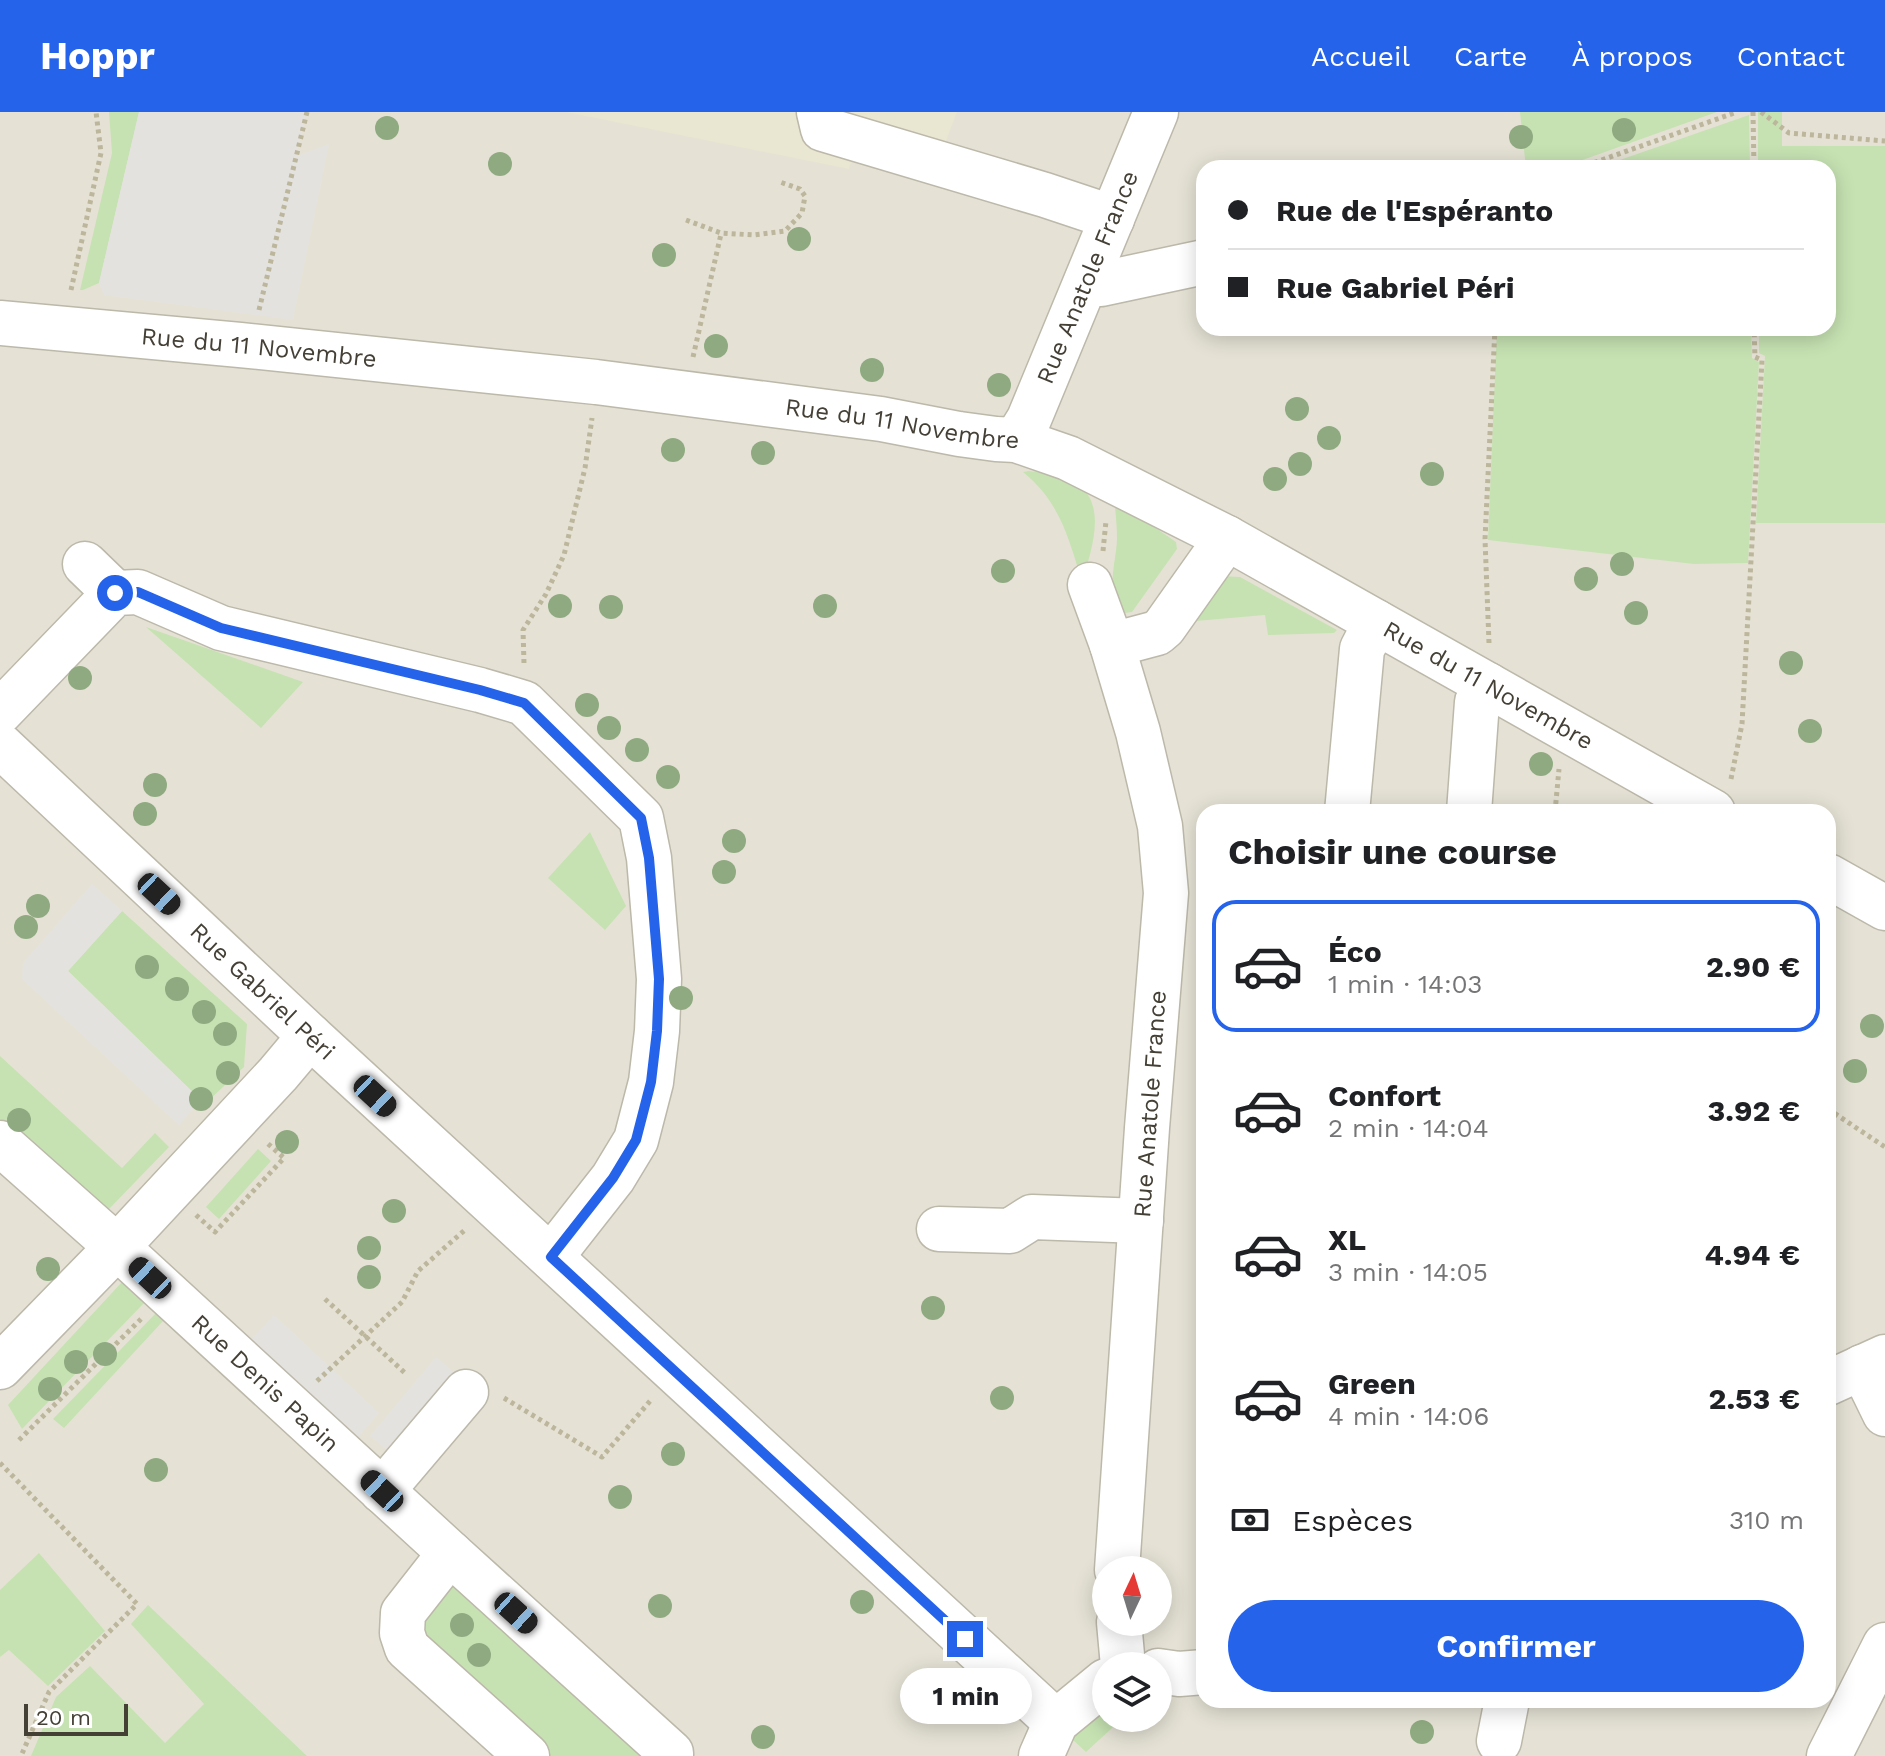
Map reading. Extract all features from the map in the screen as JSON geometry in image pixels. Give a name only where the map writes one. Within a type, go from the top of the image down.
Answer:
[{"type":"street","points":[[819,112],[823,129],[1045,195],[1112,219]]},
{"type":"street","name":"Rue Anatole France","points":[[1016,440],[1029,419],[1156,112]]},
{"type":"street","points":[[1087,280],[1101,284],[1196,264]]},
{"type":"street","name":"Rue du 11 Novembre","points":[[0,323],[596,382],[1016,440],[1068,458],[1227,538],[1376,622],[1488,670],[1722,798]]},
{"type":"street","points":[[1112,645],[1157,633],[1164,627],[1227,538]]},
{"type":"street","points":[[0,712],[100,578],[221,628],[524,703],[641,818],[649,858],[659,979],[651,1082],[636,1140],[613,1178],[551,1257]]},
{"type":"street","name":"Rue Anatole France","points":[[1090,585],[1138,732],[1160,826],[1166,893],[1118,1556]]},
{"type":"street","points":[[1348,804],[1362,649],[1376,622]]},
{"type":"street","points":[[1470,804],[1477,702],[1488,670]]},
{"type":"street","name":"Rue Gabriel Péri","points":[[0,745],[675,1372],[1049,1739]]},
{"type":"street","points":[[1836,880],[1885,908]]},
{"type":"street","points":[[0,1367],[117,1247],[310,1036]]},
{"type":"street","name":"Rue Denis Papin","points":[[0,1143],[671,1756]]},
{"type":"street","points":[[939,1229],[1010,1231],[1032,1217],[1141,1221]]},
{"type":"street","points":[[1858,1369],[1885,1414]]},
{"type":"street","points":[[382,1491],[466,1392]]},
{"type":"street","points":[[450,1553],[403,1613],[402,1633],[407,1648],[527,1756]]},
{"type":"street","points":[[1829,1756],[1885,1645]]},
{"type":"street","points":[[1172,1673],[1196,1673]]},
{"type":"street","points":[[1049,1739],[1092,1695]]},
{"type":"path","points":[[70,295],[101,153],[96,112]]},
{"type":"path","points":[[255,346],[257,316],[307,112]]},
{"type":"path","points":[[1602,160],[1737,112]]},
{"type":"path","points":[[1753,112],[1754,160]]},
{"type":"path","points":[[1761,112],[1789,133],[1885,141]]},
{"type":"path","points":[[686,220],[721,233],[774,234],[785,231],[802,213],[805,196],[800,189],[780,182]]},
{"type":"path","points":[[688,393],[692,360],[721,233]]},
{"type":"path","points":[[1488,670],[1485,526],[1495,336]]},
{"type":"path","points":[[1722,798],[1742,724],[1762,360],[1755,357],[1754,336]]},
{"type":"path","points":[[524,703],[523,630],[546,594],[564,555],[585,468],[596,382]]},
{"type":"path","points":[[1090,585],[1103,554],[1106,517],[1101,475]]},
{"type":"path","points":[[1556,804],[1559,765]]},
{"type":"path","points":[[1836,1114],[1885,1147]]},
{"type":"path","points":[[186,1207],[215,1232],[284,1158],[263,1140]]},
{"type":"path","points":[[290,1407],[402,1302],[418,1271],[466,1229]]},
{"type":"path","points":[[19,1440],[167,1293]]},
{"type":"path","points":[[325,1299],[405,1373]]},
{"type":"path","points":[[466,1392],[492,1390],[602,1457],[675,1372]]},
{"type":"path","points":[[0,1463],[137,1604],[49,1692],[21,1756]]},
{"type":"shaded area","points":[[0,112],[1885,112],[1885,1756],[0,1756]]},
{"type":"shaded area","points":[[139,112],[306,112],[297,156],[329,144],[293,320],[104,295],[99,283]]},
{"type":"shaded area","points":[[566,112],[957,112],[933,174],[854,150],[849,169]]},
{"type":"shaded area","points":[[92,884],[122,911],[68,971],[201,1100],[179,1125],[22,979],[23,963]]},
{"type":"shaded area","points":[[274,1315],[379,1413],[343,1455],[236,1356]]},
{"type":"shaded area","points":[[436,1357],[468,1384],[404,1464],[370,1436]]},
{"type":"green space","points":[[109,112],[139,112],[99,283],[80,290],[112,153]]},
{"type":"green space","points":[[1520,112],[1717,112],[1582,160],[1525,160]]},
{"type":"green space","points":[[1758,112],[1782,112],[1782,146],[1885,146],[1885,523],[1756,523],[1765,356],[1759,353],[1759,336],[1836,336],[1836,160],[1758,160]]},
{"type":"green space","points":[[1749,115],[1750,160],[1620,160]]},
{"type":"green space","points":[[1497,336],[1751,336],[1752,358],[1759,362],[1748,563],[1694,564],[1488,540]]},
{"type":"green space","points":[[1023,472],[1071,481],[1090,498],[1094,509],[1094,534],[1082,581],[1061,521],[1036,483]]},
{"type":"green space","points":[[1119,503],[1176,542],[1177,549],[1132,612],[1125,613],[1113,586],[1117,539],[1115,507]]},
{"type":"green space","points":[[1221,576],[1240,577],[1337,630],[1334,633],[1268,635],[1265,615],[1196,621],[1188,617]]},
{"type":"green space","points":[[146,627],[303,682],[261,728]]},
{"type":"green space","points":[[590,832],[626,906],[605,930],[548,878]]},
{"type":"green space","points":[[122,911],[247,1024],[244,1067],[205,1104],[68,971]]},
{"type":"green space","points":[[0,1056],[122,1168],[155,1133],[169,1147],[109,1209],[96,1207],[0,1119]]},
{"type":"green space","points":[[258,1149],[271,1161],[219,1219],[206,1207]]},
{"type":"green space","points":[[123,1281],[145,1302],[22,1429],[8,1405]]},
{"type":"green space","points":[[157,1312],[164,1320],[64,1428],[53,1419]]},
{"type":"green space","points":[[39,1553],[105,1631],[48,1686],[9,1650],[0,1657],[0,1590]]},
{"type":"green space","points":[[445,1583],[465,1585],[650,1756],[547,1756],[428,1649],[423,1613]]},
{"type":"green space","points":[[148,1605],[307,1756],[31,1756],[56,1697],[90,1666],[165,1743],[204,1704],[131,1624]]},
{"type":"green space","points":[[1092,1719],[1092,1732],[1108,1732],[1086,1752],[1072,1739]]},
{"type":"route","points":[[115,593],[138,592],[221,628],[524,703],[641,818],[649,858],[659,979],[651,1082],[636,1140],[613,1178],[551,1257],[965,1639]]}]
